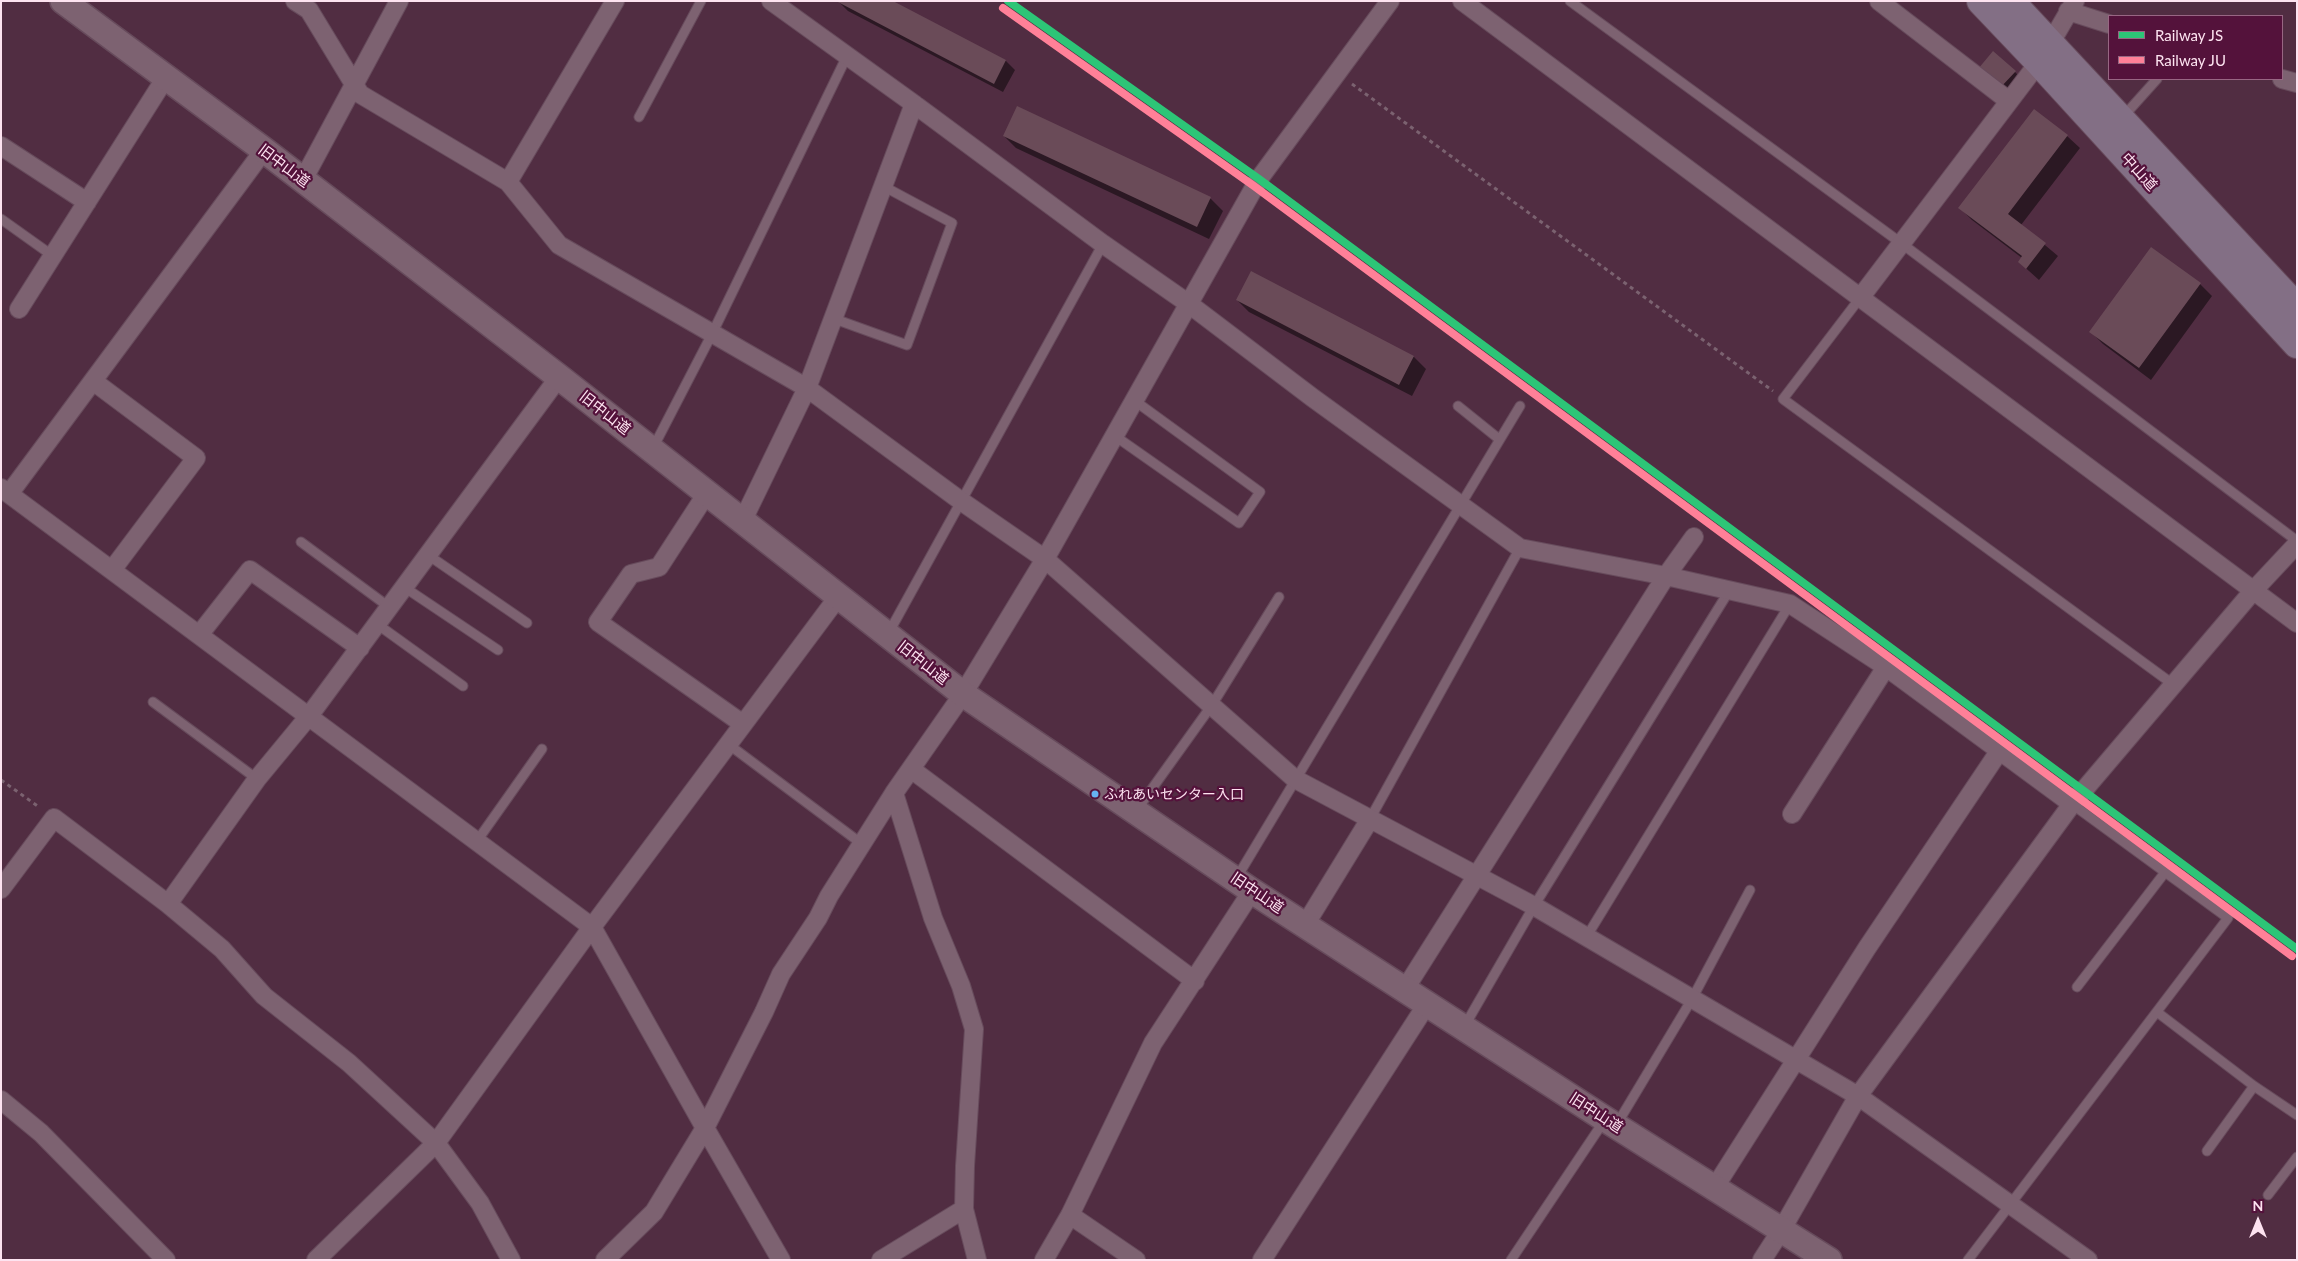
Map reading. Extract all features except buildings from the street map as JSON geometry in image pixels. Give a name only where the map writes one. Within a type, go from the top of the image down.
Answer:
[{"type":"highway","name":"中山道","points":[[1981,1],[2045,53],[2121,120],[2297,308]]},
{"type":"highway","name":"中山道","points":[[2010,1],[2045,53],[2297,344]]},
{"type":"main road","name":"旧中山道","points":[[63,1],[264,150],[559,377],[963,694],[1305,925],[1610,1123],[1830,1260]]},
{"type":"street","points":[[295,1],[309,10],[360,94],[508,182],[559,245],[807,388],[961,501],[1045,559],[1295,779],[1534,906],[1858,1096],[2088,1260]]},
{"type":"street","points":[[303,180],[399,1]]},
{"type":"street","points":[[508,182],[614,1]]},
{"type":"street","points":[[771,1],[1103,244],[1189,304],[1313,398],[1520,548],[1666,576],[1790,604],[1886,667],[2072,804]]},
{"type":"street","points":[[605,1260],[654,1212],[705,1128],[764,1012],[781,974],[818,918],[829,896],[894,794],[963,694],[1045,559],[1259,179],[1390,1]]},
{"type":"street","points":[[1462,1],[2297,623]]},
{"type":"street","points":[[1879,1],[2010,101]]},
{"type":"street","points":[[1860,298],[2045,53],[2071,6],[2108,24]]},
{"type":"street","points":[[19,309],[166,77]]},
{"type":"street","points":[[2283,79],[2297,84]]},
{"type":"street","points":[[743,520],[807,388],[914,104]]},
{"type":"street","points":[[1,146],[87,202]]},
{"type":"street","points":[[264,150],[93,381],[5,491],[592,927],[782,1260]]},
{"type":"street","points":[[168,904],[257,779],[309,716],[559,377]]},
{"type":"street","points":[[93,381],[196,458],[112,570]]},
{"type":"street","points":[[706,492],[659,567],[631,574],[598,622],[743,724]]},
{"type":"street","points":[[1405,989],[1666,576],[1694,537]]},
{"type":"street","points":[[1762,1260],[1782,1229],[1858,1096],[2072,804],[2297,542]]},
{"type":"street","points":[[199,635],[250,570],[360,648]]},
{"type":"street","points":[[316,1260],[436,1142],[592,927],[838,597]]},
{"type":"street","points":[[1792,814],[1886,667]]},
{"type":"street","points":[[1715,1187],[1867,948],[2000,750]]},
{"type":"street","points":[[911,769],[1195,982]]},
{"type":"street","points":[[894,794],[933,918],[961,986],[974,1029],[964,1209],[977,1260]]},
{"type":"street","points":[[1,889],[54,818],[168,904],[222,948],[264,996],[349,1063],[436,1142],[480,1203],[512,1260]]},
{"type":"street","points":[[1305,925],[1370,819]]},
{"type":"street","points":[[1044,1260],[1070,1215],[1154,1043],[1195,982],[1244,885]]},
{"type":"street","points":[[1262,1260],[1427,1004]]},
{"type":"street","points":[[1,1100],[41,1133],[166,1260]]},
{"type":"street","points":[[881,1260],[964,1209]]},
{"type":"street","points":[[1070,1215],[1136,1260]]},
{"type":"lane","points":[[639,117],[701,1]]},
{"type":"lane","points":[[1570,1],[1901,243],[2297,542]]},
{"type":"lane","points":[[652,450],[712,334],[847,56]]},
{"type":"lane","points":[[2121,120],[2156,80]]},
{"type":"lane","points":[[832,318],[907,345],[952,223],[883,186]]},
{"type":"lane","points":[[1,219],[53,256]]},
{"type":"lane","points":[[888,635],[1103,244]]},
{"type":"lane","points":[[1860,298],[1783,399],[2174,686]]},
{"type":"lane","points":[[1115,436],[1239,523],[1260,492],[1135,401]]},
{"type":"lane","points":[[1458,406],[1499,440]]},
{"type":"lane","points":[[1244,885],[1295,779],[1520,406]]},
{"type":"lane","points":[[301,542],[390,607]]},
{"type":"lane","points":[[1370,819],[1520,548]]},
{"type":"lane","points":[[428,555],[527,623]]},
{"type":"lane","points":[[404,587],[498,650]]},
{"type":"lane","points":[[1463,1027],[1534,906],[1729,591]]},
{"type":"lane","points":[[1136,811],[1212,705],[1279,597]]},
{"type":"lane","points":[[1587,936],[1790,604]]},
{"type":"lane","points":[[378,624],[463,686]]},
{"type":"lane","points":[[153,702],[257,779]]},
{"type":"lane","points":[[728,744],[862,844]]},
{"type":"lane","points":[[477,841],[542,749]]},
{"type":"lane","points":[[1968,1260],[2012,1205],[2228,918],[2072,804]]},
{"type":"lane","points":[[2077,987],[2166,871]]},
{"type":"lane","points":[[1511,1260],[1610,1123],[1692,999],[1750,890]]},
{"type":"lane","points":[[2157,1012],[2254,1086],[2297,1115]]},
{"type":"lane","points":[[2207,1151],[2254,1086]]},
{"type":"lane","points":[[2268,1195],[2297,1157]]},
{"type":"path","points":[[1337,73],[1783,399]]},
{"type":"path","points":[[1,780],[54,818]]},
{"type":"rail line","name":"JS","points":[[1008,1],[1259,179],[2297,949]]},
{"type":"rail line","name":"JU","points":[[1003,8],[1254,186],[2292,956]]},
{"type":"place","name":"ふれあいセンター入口","points":[[1095,794]]}]
